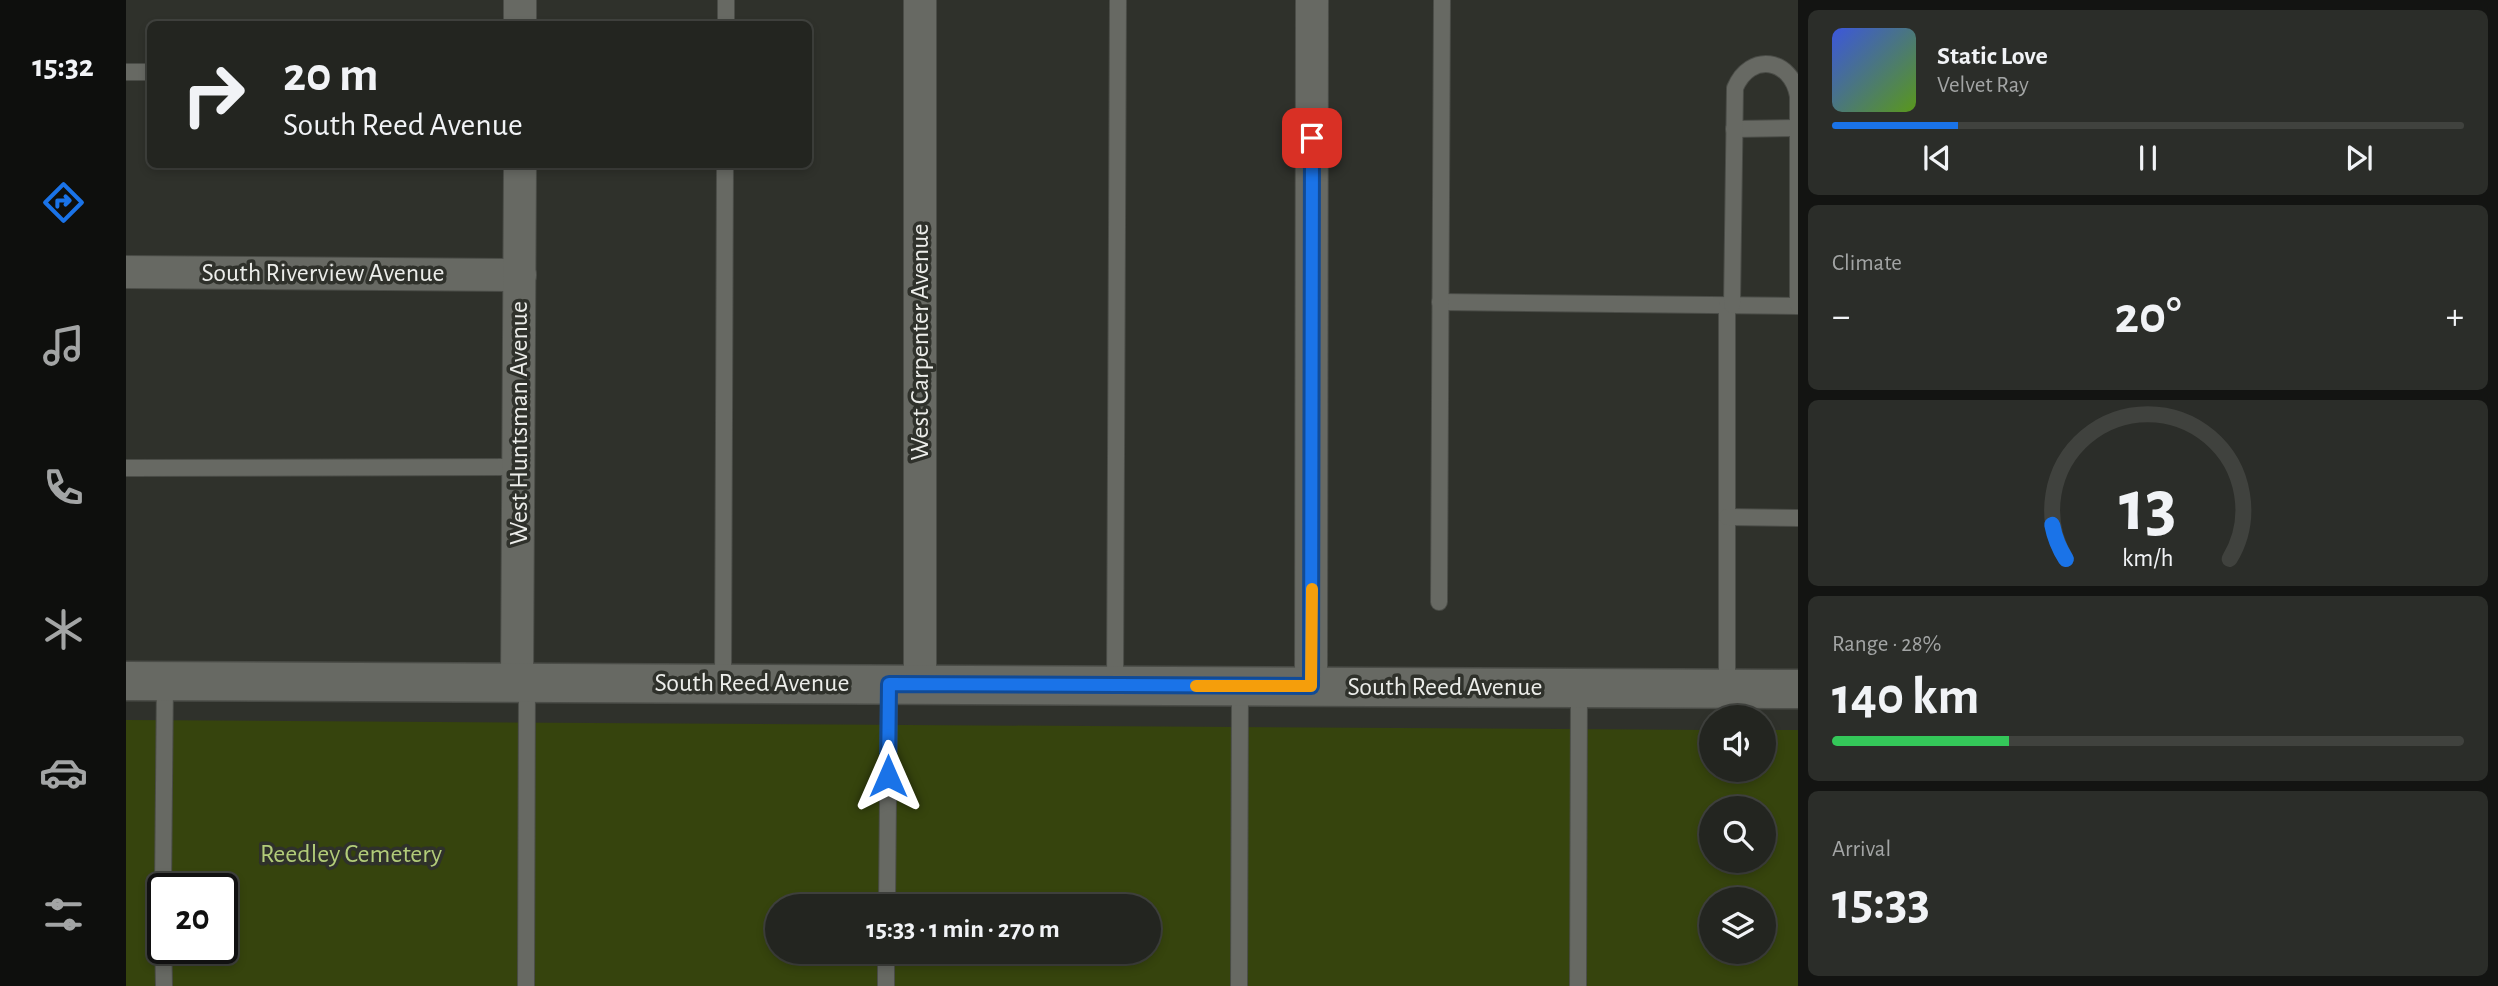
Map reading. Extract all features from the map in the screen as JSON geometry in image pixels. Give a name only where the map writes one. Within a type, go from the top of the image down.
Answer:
[{"type":"street","points":[[520,0],[520,21]]},
{"type":"street","name":"West Carpenter Avenue","points":[[904,684],[920,0]]},
{"type":"street","points":[[1311,686],[1312,0]]},
{"type":"street","name":"West Huntsman Avenue","points":[[520,168],[522,682]]},
{"type":"street","name":"South Riverview Avenue","points":[[126,272],[520,275]]},
{"type":"street","name":"South Reed Avenue","points":[[126,681],[1798,689]]},
{"type":"lane","points":[[726,0],[726,21]]},
{"type":"lane","points":[[1115,685],[1118,0]]},
{"type":"lane","points":[[1439,602],[1442,0]]},
{"type":"lane","points":[[1440,302],[1730,305],[1798,306],[1798,96],[1792,77],[1783,69],[1764,64],[1749,69],[1739,78],[1735,88],[1730,305],[1727,517],[1727,689]]},
{"type":"lane","points":[[126,72],[147,72]]},
{"type":"lane","points":[[1734,129],[1798,128]]},
{"type":"lane","points":[[723,683],[725,168]]},
{"type":"lane","points":[[126,468],[520,467]]},
{"type":"lane","points":[[1727,517],[1798,518]]},
{"type":"lane","points":[[163,873],[165,681]]},
{"type":"lane","points":[[522,682],[526,986]]},
{"type":"lane","points":[[888,894],[904,684]]},
{"type":"lane","points":[[1239,986],[1240,686]]},
{"type":"lane","points":[[1578,986],[1579,688]]},
{"type":"lane","points":[[164,964],[164,986]]},
{"type":"lane","points":[[886,964],[886,986]]},
{"type":"green space","name":"Reedley Cemetery","points":[[126,720],[1699,730],[1699,782],[1776,782],[1776,730],[1798,730],[1798,986],[126,986]]},
{"type":"slow traffic","points":[[1196,686],[1311,686],[1312,589]]},
{"type":"route","points":[[888,776],[889,684],[1311,686],[1312,138]]}]
